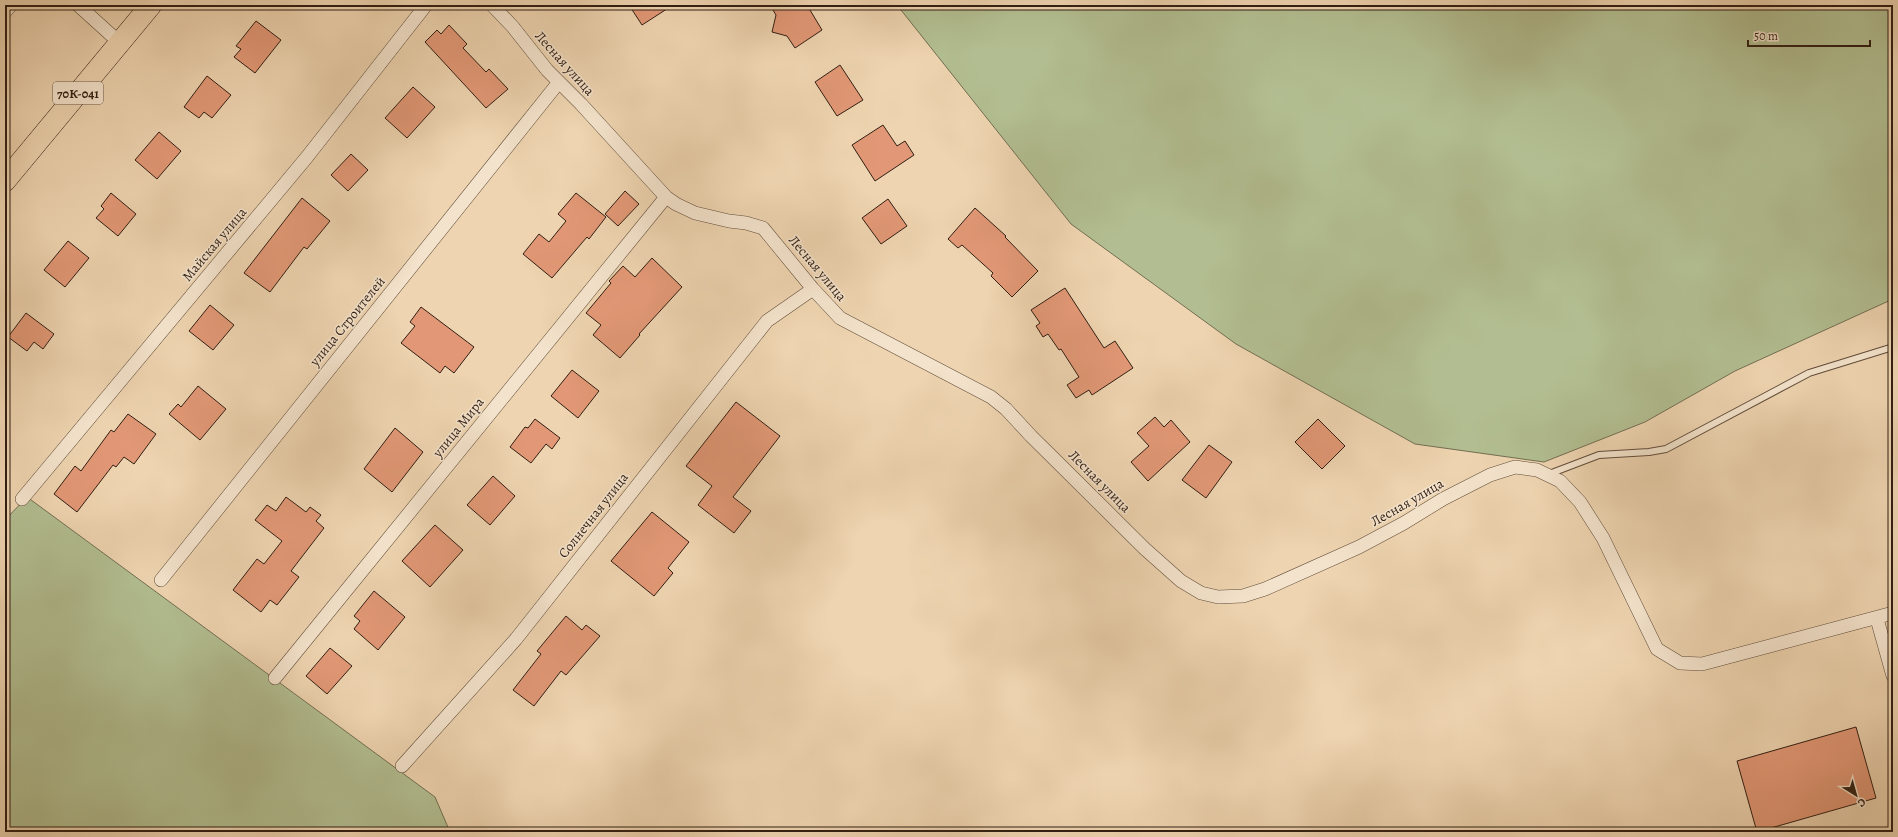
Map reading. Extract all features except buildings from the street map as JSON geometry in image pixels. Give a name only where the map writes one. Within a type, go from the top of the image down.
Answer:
[{"type":"main road","name":"70К-041","points":[[5,181],[150,5]]},
{"type":"street","points":[[5,12],[11,5]]},
{"type":"street","points":[[78,5],[120,43]]},
{"type":"street","name":"Майская улица","points":[[22,499],[307,157],[426,5]]},
{"type":"street","name":"Лесная улица","points":[[492,5],[559,82],[666,197],[676,204],[695,213],[729,221],[751,224],[763,228],[813,289],[840,318],[962,381],[996,401],[1145,549],[1181,581],[1201,593],[1218,597],[1243,596],[1265,589],[1359,547],[1404,524],[1443,499],[1506,469],[1515,467],[1537,470],[1560,482],[1580,502],[1602,538],[1657,650],[1680,663],[1702,664],[1877,619],[1893,613]]},
{"type":"street","name":"улица Строителей","points":[[161,580],[559,82]]},
{"type":"street","name":"улица Мира","points":[[275,678],[666,197]]},
{"type":"street","name":"Солнечная улица","points":[[402,766],[516,639],[767,321],[813,289]]},
{"type":"street","points":[[1877,619],[1893,676]]},
{"type":"lane","points":[[1546,475],[1599,455],[1649,452],[1666,449],[1809,373],[1893,347]]},
{"type":"green space","points":[[897,5],[1893,5],[1893,299],[1735,371],[1645,422],[1544,462],[1415,444],[1236,344],[1071,224]]},
{"type":"green space","points":[[27,497],[435,797],[450,832],[5,832],[5,520]]}]
